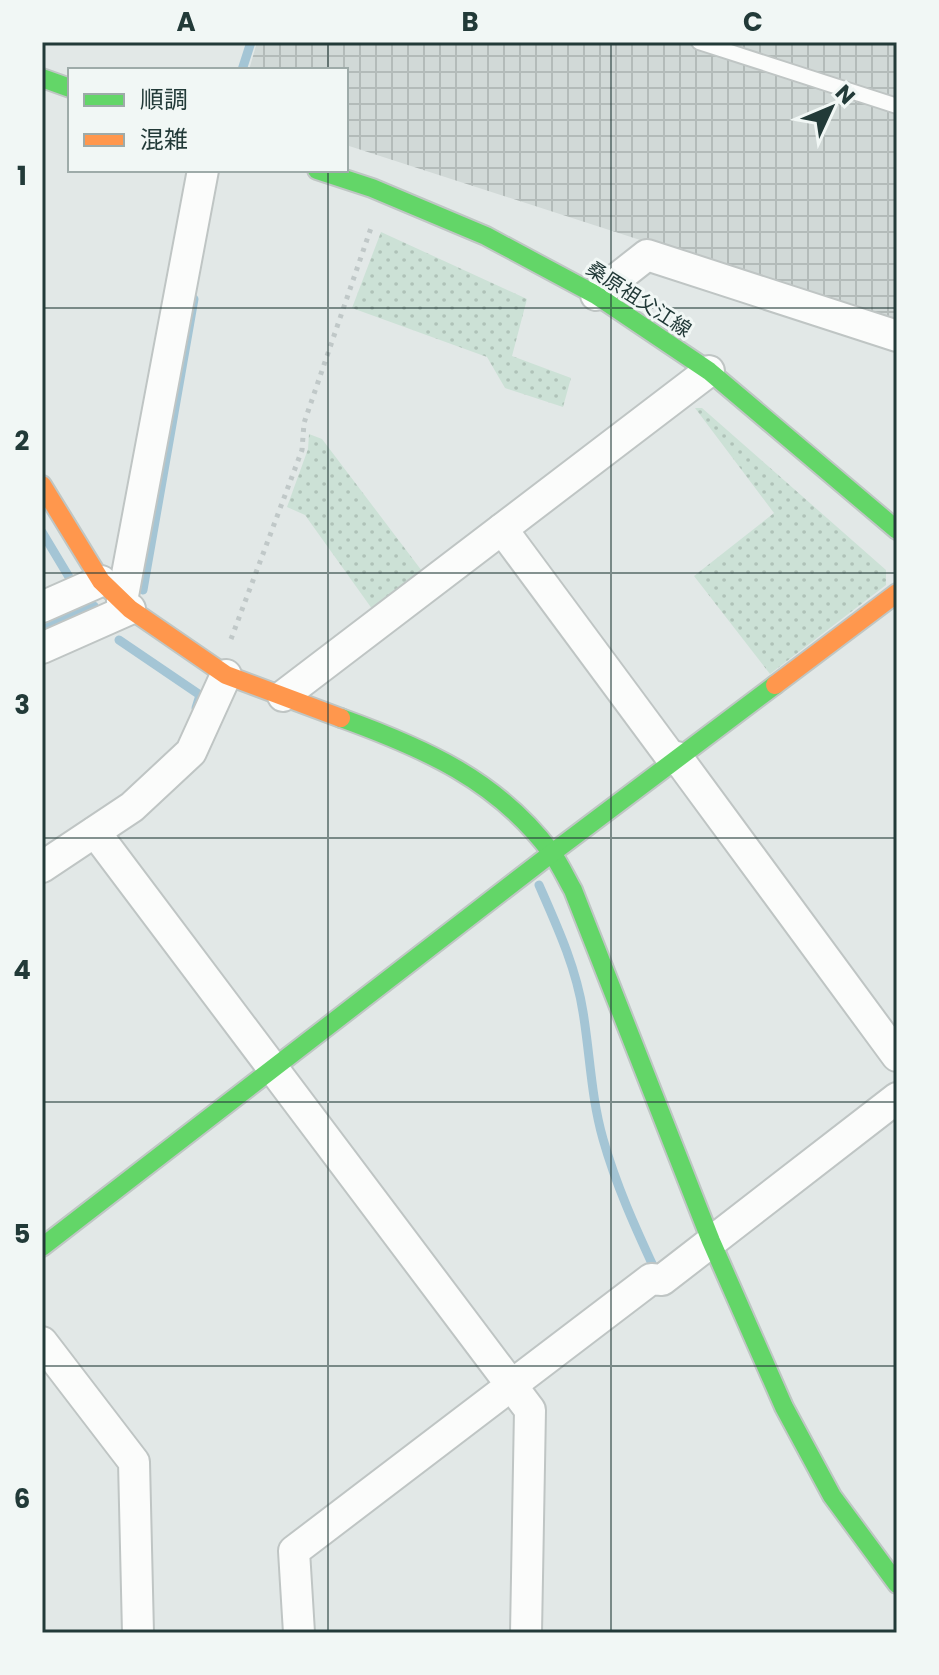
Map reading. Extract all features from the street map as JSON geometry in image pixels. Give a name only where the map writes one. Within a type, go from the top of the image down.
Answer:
[{"type":"street","points":[[42,78],[68,87]]},
{"type":"street","points":[[42,648],[117,597],[203,172]]},
{"type":"street","name":"桑原祖父江線","points":[[323,172],[383,193],[486,236],[596,295],[709,371],[897,530]]},
{"type":"street","points":[[596,295],[647,255],[897,336]]},
{"type":"street","points":[[283,696],[709,371]]},
{"type":"street","points":[[42,485],[117,597],[223,672],[404,741],[450,764],[499,796],[552,853],[573,890],[711,1241],[798,1433],[832,1496],[897,1584]]},
{"type":"street","points":[[502,529],[897,1056]]},
{"type":"street","points":[[42,1247],[552,853],[897,593]]},
{"type":"street","points":[[42,607],[117,597]]},
{"type":"street","points":[[42,867],[132,807],[191,752],[223,672]]},
{"type":"street","points":[[95,832],[530,1410],[526,1633]]},
{"type":"street","points":[[299,1633],[294,1551],[651,1279],[662,1280],[897,1098]]},
{"type":"street","points":[[42,1342],[134,1462],[138,1633]]},
{"type":"lane","points":[[699,42],[897,106]]},
{"type":"path","points":[[223,672],[302,450],[304,423],[383,193]]},
{"type":"shaded area","points":[[257,42],[897,42],[897,323],[348,146],[348,68],[250,68]]},
{"type":"green space","points":[[381,232],[527,299],[512,356],[571,378],[563,407],[505,388],[487,357],[352,308]]},
{"type":"green space","points":[[695,408],[702,408],[886,570],[886,585],[770,674],[694,576],[774,513]]},
{"type":"green space","points":[[309,434],[322,439],[425,575],[375,613],[305,515],[287,507],[308,449]]},
{"type":"waterway","points":[[243,68],[251,42]]},
{"type":"waterway","points":[[143,590],[194,299]]},
{"type":"waterway","points":[[42,532],[72,582]]},
{"type":"waterway","points":[[42,630],[94,606]]},
{"type":"waterway","points":[[119,640],[200,695],[196,708]]},
{"type":"waterway","points":[[539,885],[576,979],[603,1139],[633,1222],[655,1270]]},
{"type":"traffic: fast","points":[[42,78],[68,87]]},
{"type":"traffic: fast","points":[[323,172],[372,188],[486,236],[596,295],[709,371],[897,530]]},
{"type":"traffic: fast","points":[[42,1247],[775,685]]},
{"type":"traffic: fast","points":[[341,718],[401,741],[457,769],[507,805],[554,857],[573,890],[711,1241],[784,1407],[832,1496],[897,1584]]},
{"type":"traffic: slow","points":[[42,485],[101,581],[130,609],[226,675],[341,718]]},
{"type":"traffic: slow","points":[[775,685],[897,593]]}]
